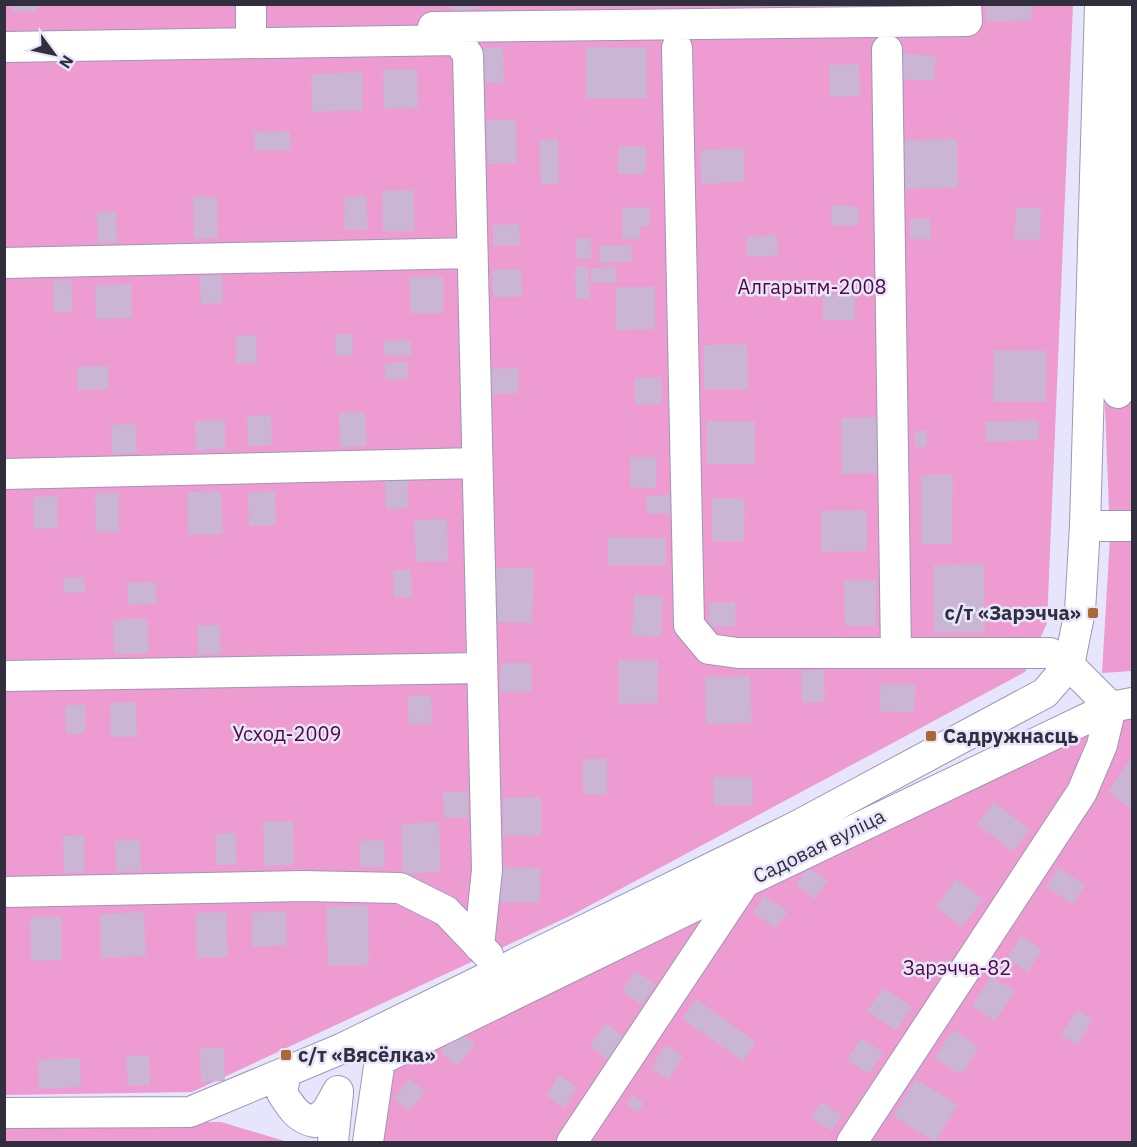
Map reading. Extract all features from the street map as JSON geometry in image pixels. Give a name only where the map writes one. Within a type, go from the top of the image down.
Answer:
[{"type":"street","points":[[4,32],[251,17],[967,21],[966,4]]},
{"type":"street","points":[[4,1113],[190,1112],[343,1048],[797,826],[1045,693],[1069,665],[1080,611],[1085,526],[1100,4]]},
{"type":"street","points":[[1089,394],[1125,393],[1128,4]]},
{"type":"street","points":[[4,47],[458,40],[468,55],[487,870],[479,945]]},
{"type":"street","points":[[677,48],[689,625],[709,649],[738,653],[1050,653],[1122,705],[1082,792],[852,1143]]},
{"type":"street","points":[[887,50],[896,653]]},
{"type":"street","points":[[4,263],[472,253]]},
{"type":"street","points":[[4,474],[477,463]]},
{"type":"street","points":[[1085,526],[1132,526]]},
{"type":"street","points":[[4,676],[482,668]]},
{"type":"street","name":"Садовая вуліца","points":[[572,1143],[745,882],[1122,705]]},
{"type":"street","points":[[368,1143],[380,1060],[745,882]]},
{"type":"street","points":[[4,892],[302,886],[400,888],[446,911],[502,970]]},
{"type":"street","points":[[286,1072],[282,1093],[291,1108],[319,1136],[338,1091],[343,1048]]},
{"type":"green space","points":[[1132,4],[1132,671],[1102,673],[1110,537],[1105,408],[1124,44]]},
{"type":"green space","points":[[4,5],[1073,5],[1047,623],[1025,672],[572,915],[192,1092],[5,1095]]},
{"type":"green space","name":"Зарэчча-82","points":[[1132,714],[1132,1142],[356,1142],[370,1052]]},
{"type":"green space","points":[[221,1122],[288,1142],[5,1142],[4,1124]]},
{"type":"building","points":[[13,4],[37,4],[37,11],[13,12]]},
{"type":"building","points":[[450,4],[478,4],[478,9],[451,10]]},
{"type":"building","points":[[986,4],[1031,4],[1032,20],[987,22]]},
{"type":"building","points":[[503,47],[504,83],[485,83],[483,48]]},
{"type":"building","points":[[586,47],[647,48],[647,99],[586,99]]},
{"type":"building","points":[[903,54],[936,56],[934,81],[902,79]]},
{"type":"building","points":[[859,64],[860,96],[830,97],[829,65]]},
{"type":"building","points":[[417,69],[418,108],[384,109],[383,70]]},
{"type":"building","points":[[362,72],[363,110],[312,112],[311,74]]},
{"type":"building","points":[[516,119],[517,163],[488,164],[486,120]]},
{"type":"building","points":[[290,131],[291,150],[255,151],[254,132]]},
{"type":"building","points":[[558,139],[559,184],[541,184],[539,140]]},
{"type":"building","points":[[957,139],[958,188],[904,189],[904,140]]},
{"type":"building","points":[[619,146],[646,147],[645,174],[618,174]]},
{"type":"building","points":[[744,148],[745,182],[701,184],[700,150]]},
{"type":"building","points":[[413,190],[415,231],[383,232],[382,191]]},
{"type":"building","points":[[217,196],[218,238],[194,239],[193,197]]},
{"type":"building","points":[[366,196],[368,229],[345,230],[344,197]]},
{"type":"building","points":[[832,205],[859,207],[858,226],[831,225]]},
{"type":"building","points":[[650,207],[650,227],[640,227],[640,239],[622,239],[622,208]]},
{"type":"building","points":[[1016,208],[1041,208],[1040,240],[1014,239]]},
{"type":"building","points":[[116,211],[117,242],[98,243],[97,212]]},
{"type":"building","points":[[910,219],[930,219],[931,239],[910,239]]},
{"type":"building","points":[[519,224],[520,245],[493,246],[493,225]]},
{"type":"building","points":[[777,235],[778,255],[747,257],[746,237]]},
{"type":"building","points":[[591,238],[592,259],[576,259],[576,239]]},
{"type":"building","points":[[631,245],[632,262],[600,263],[599,246]]},
{"type":"building","points":[[575,267],[588,267],[590,299],[576,299]]},
{"type":"building","points":[[616,267],[616,283],[591,283],[591,268]]},
{"type":"building","points":[[521,269],[522,297],[493,297],[492,270]]},
{"type":"building","points":[[222,275],[223,303],[201,304],[200,276]]},
{"type":"building","points":[[443,276],[444,313],[411,314],[409,277]]},
{"type":"building","points":[[71,280],[73,312],[54,313],[53,281]]},
{"type":"building","points":[[131,284],[132,318],[96,319],[95,285]]},
{"type":"building","points":[[616,287],[655,287],[655,329],[616,330]]},
{"type":"building","points":[[823,295],[855,295],[855,320],[823,320]]},
{"type":"building","points":[[335,334],[352,334],[353,355],[336,356]]},
{"type":"building","points":[[256,335],[257,363],[236,364],[236,336]]},
{"type":"building","points":[[411,340],[411,356],[384,356],[384,341]]},
{"type":"building","points":[[747,344],[748,389],[704,389],[704,345]]},
{"type":"building","points":[[994,350],[1047,351],[1046,402],[993,402]]},
{"type":"building","points":[[408,362],[408,379],[385,380],[385,363]]},
{"type":"building","points":[[108,366],[109,389],[78,390],[77,367]]},
{"type":"building","points":[[518,368],[519,393],[490,395],[489,369]]},
{"type":"building","points":[[661,377],[662,404],[635,405],[635,378]]},
{"type":"building","points":[[365,412],[367,446],[340,447],[339,413]]},
{"type":"building","points":[[271,415],[272,445],[248,446],[247,416]]},
{"type":"building","points":[[877,417],[879,473],[842,474],[841,418]]},
{"type":"building","points":[[225,420],[225,449],[196,450],[195,421]]},
{"type":"building","points":[[1038,420],[1039,440],[986,442],[985,422]]},
{"type":"building","points":[[707,421],[755,421],[755,464],[707,464]]},
{"type":"building","points":[[136,424],[137,453],[112,454],[111,425]]},
{"type":"building","points":[[915,431],[927,431],[927,447],[915,447]]},
{"type":"building","points":[[630,457],[657,457],[656,488],[630,487]]},
{"type":"building","points":[[921,475],[953,475],[952,544],[921,544]]},
{"type":"building","points":[[407,477],[408,508],[386,509],[385,478]]},
{"type":"building","points":[[221,491],[223,534],[188,535],[187,492]]},
{"type":"building","points":[[275,491],[276,525],[249,526],[248,492]]},
{"type":"building","points":[[119,492],[119,532],[96,532],[95,493]]},
{"type":"building","points":[[670,495],[671,513],[647,514],[646,496]]},
{"type":"building","points":[[57,496],[58,528],[34,529],[33,497]]},
{"type":"building","points":[[712,498],[745,499],[744,541],[712,541]]},
{"type":"building","points":[[867,510],[867,551],[821,552],[821,511]]},
{"type":"building","points":[[447,519],[448,561],[416,562],[414,520]]},
{"type":"building","points":[[608,537],[666,538],[666,565],[608,565]]},
{"type":"building","points":[[984,564],[985,632],[934,633],[933,565]]},
{"type":"building","points":[[491,567],[534,568],[532,623],[489,622]]},
{"type":"building","points":[[393,570],[411,570],[412,597],[394,597]]},
{"type":"building","points":[[84,577],[85,592],[64,593],[63,578]]},
{"type":"building","points":[[844,580],[876,580],[876,626],[845,626]]},
{"type":"building","points":[[156,582],[157,604],[128,605],[127,583]]},
{"type":"building","points":[[634,595],[663,596],[661,637],[632,636]]},
{"type":"building","points":[[735,602],[736,626],[709,627],[709,603]]},
{"type":"building","points":[[147,618],[149,653],[114,654],[113,620]]},
{"type":"building","points":[[220,625],[221,654],[198,655],[197,626]]},
{"type":"building","points":[[618,660],[658,660],[658,703],[619,704]]},
{"type":"building","points":[[501,663],[532,663],[531,692],[500,692]]},
{"type":"building","points":[[824,670],[825,702],[802,703],[801,671]]},
{"type":"building","points":[[750,676],[752,723],[706,724],[705,677]]},
{"type":"building","points":[[881,683],[916,685],[914,713],[879,711]]},
{"type":"building","points":[[431,695],[432,724],[409,725],[408,696]]},
{"type":"building","points":[[136,702],[137,737],[111,737],[110,703]]},
{"type":"building","points":[[65,705],[85,705],[85,733],[66,734]]},
{"type":"building","points":[[1132,756],[1132,809],[1108,792]]},
{"type":"building","points":[[583,759],[607,759],[607,795],[583,794]]},
{"type":"building","points":[[713,777],[752,777],[753,805],[714,805]]},
{"type":"building","points":[[468,791],[468,818],[444,818],[443,792]]},
{"type":"building","points":[[541,797],[541,835],[503,836],[503,798]]},
{"type":"building","points":[[994,802],[1030,830],[1013,852],[977,824]]},
{"type":"building","points":[[293,821],[294,865],[264,866],[263,822]]},
{"type":"building","points":[[439,822],[441,872],[403,874],[401,824]]},
{"type":"building","points":[[236,833],[237,865],[216,865],[215,834]]},
{"type":"building","points":[[84,835],[85,872],[64,873],[63,836]]},
{"type":"building","points":[[140,840],[141,871],[116,872],[115,841]]},
{"type":"building","points":[[384,840],[385,867],[360,867],[359,841]]},
{"type":"building","points":[[495,867],[541,868],[540,903],[494,902]]},
{"type":"building","points":[[808,867],[828,880],[815,899],[796,885]]},
{"type":"building","points":[[1058,868],[1085,885],[1073,904],[1046,887]]},
{"type":"building","points":[[956,879],[983,899],[962,927],[936,907]]},
{"type":"building","points":[[764,896],[788,911],[776,928],[753,913]]},
{"type":"building","points":[[368,906],[369,965],[328,966],[326,907]]},
{"type":"building","points":[[286,911],[287,945],[252,947],[251,913]]},
{"type":"building","points":[[144,912],[146,956],[101,958],[100,914]]},
{"type":"building","points":[[226,912],[228,957],[197,958],[195,913]]},
{"type":"building","points":[[61,916],[62,960],[31,961],[30,917]]},
{"type":"building","points":[[1021,936],[1042,949],[1028,972],[1007,959]]},
{"type":"building","points":[[635,971],[656,984],[642,1005],[622,991]]},
{"type":"building","points":[[991,976],[1015,991],[995,1021],[972,1006]]},
{"type":"building","points":[[884,988],[912,1007],[896,1031],[867,1011]]},
{"type":"building","points":[[696,999],[756,1042],[743,1061],[682,1019]]},
{"type":"building","points":[[1077,1010],[1093,1020],[1077,1045],[1061,1035]]},
{"type":"building","points":[[606,1023],[624,1036],[608,1059],[590,1046]]},
{"type":"building","points":[[953,1030],[979,1047],[961,1075],[935,1058]]},
{"type":"building","points":[[458,1031],[475,1044],[458,1066],[441,1053]]},
{"type":"building","points":[[861,1038],[883,1052],[869,1074],[847,1060]]},
{"type":"building","points":[[665,1045],[683,1056],[669,1079],[651,1069]]},
{"type":"building","points":[[224,1047],[225,1081],[201,1082],[200,1048]]},
{"type":"building","points":[[149,1055],[150,1085],[128,1085],[126,1056]]},
{"type":"building","points":[[80,1058],[81,1087],[39,1089],[38,1060]]},
{"type":"building","points":[[559,1075],[577,1087],[564,1108],[546,1096]]},
{"type":"building","points":[[409,1079],[425,1091],[410,1111],[394,1099]]},
{"type":"building","points":[[916,1079],[958,1105],[935,1142],[893,1116]]},
{"type":"building","points":[[632,1095],[644,1103],[638,1112],[626,1104]]},
{"type":"building","points":[[821,1102],[842,1115],[832,1131],[811,1118]]},
{"type":"place","name":"с/т «Зарэчча»","points":[[1093,613]]},
{"type":"place","name":"Садружнасць","points":[[931,736]]},
{"type":"place","name":"с/т «Вясёлка»","points":[[286,1055]]},
{"type":"park label","name":"Алгарытм-2008","points":[[812,287]]},
{"type":"park label","name":"Усход-2009","points":[[287,734]]}]
